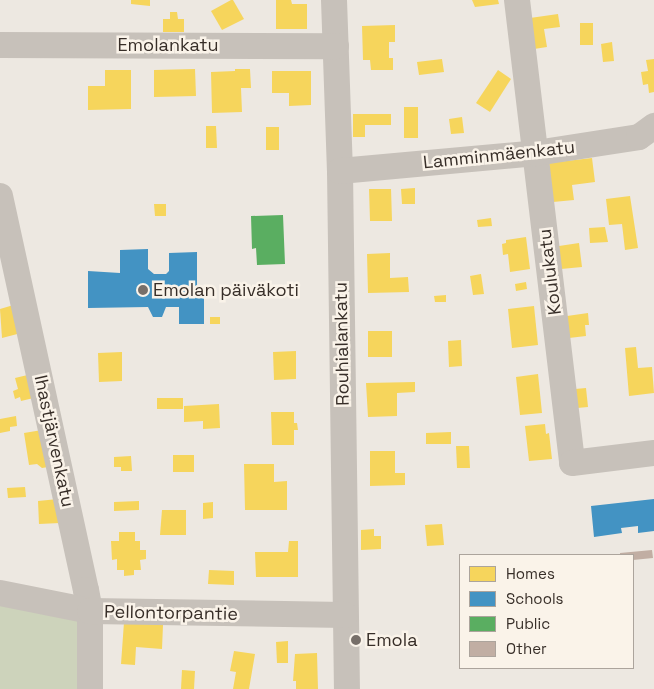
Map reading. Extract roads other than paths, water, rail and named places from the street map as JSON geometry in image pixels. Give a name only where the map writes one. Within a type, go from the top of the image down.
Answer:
[{"type":"street","name":"Rouhialankatu","points":[[334,0],[340,171],[347,689]]},
{"type":"street","name":"Koulukatu","points":[[517,0],[572,462],[654,453]]},
{"type":"street","name":"Emolankatu","points":[[0,45],[336,46]]},
{"type":"street","name":"Lamminmäenkatu","points":[[340,171],[536,153],[639,137],[654,126]]},
{"type":"street","name":"Ihastjärvenkatu","points":[[0,196],[90,611],[90,689]]},
{"type":"street","name":"Pellontorpantie","points":[[0,593],[90,611],[345,615]]},
{"type":"place","name":"Emolan päiväkoti","points":[[143,290]]},
{"type":"place","name":"Emola","points":[[356,640]]}]
